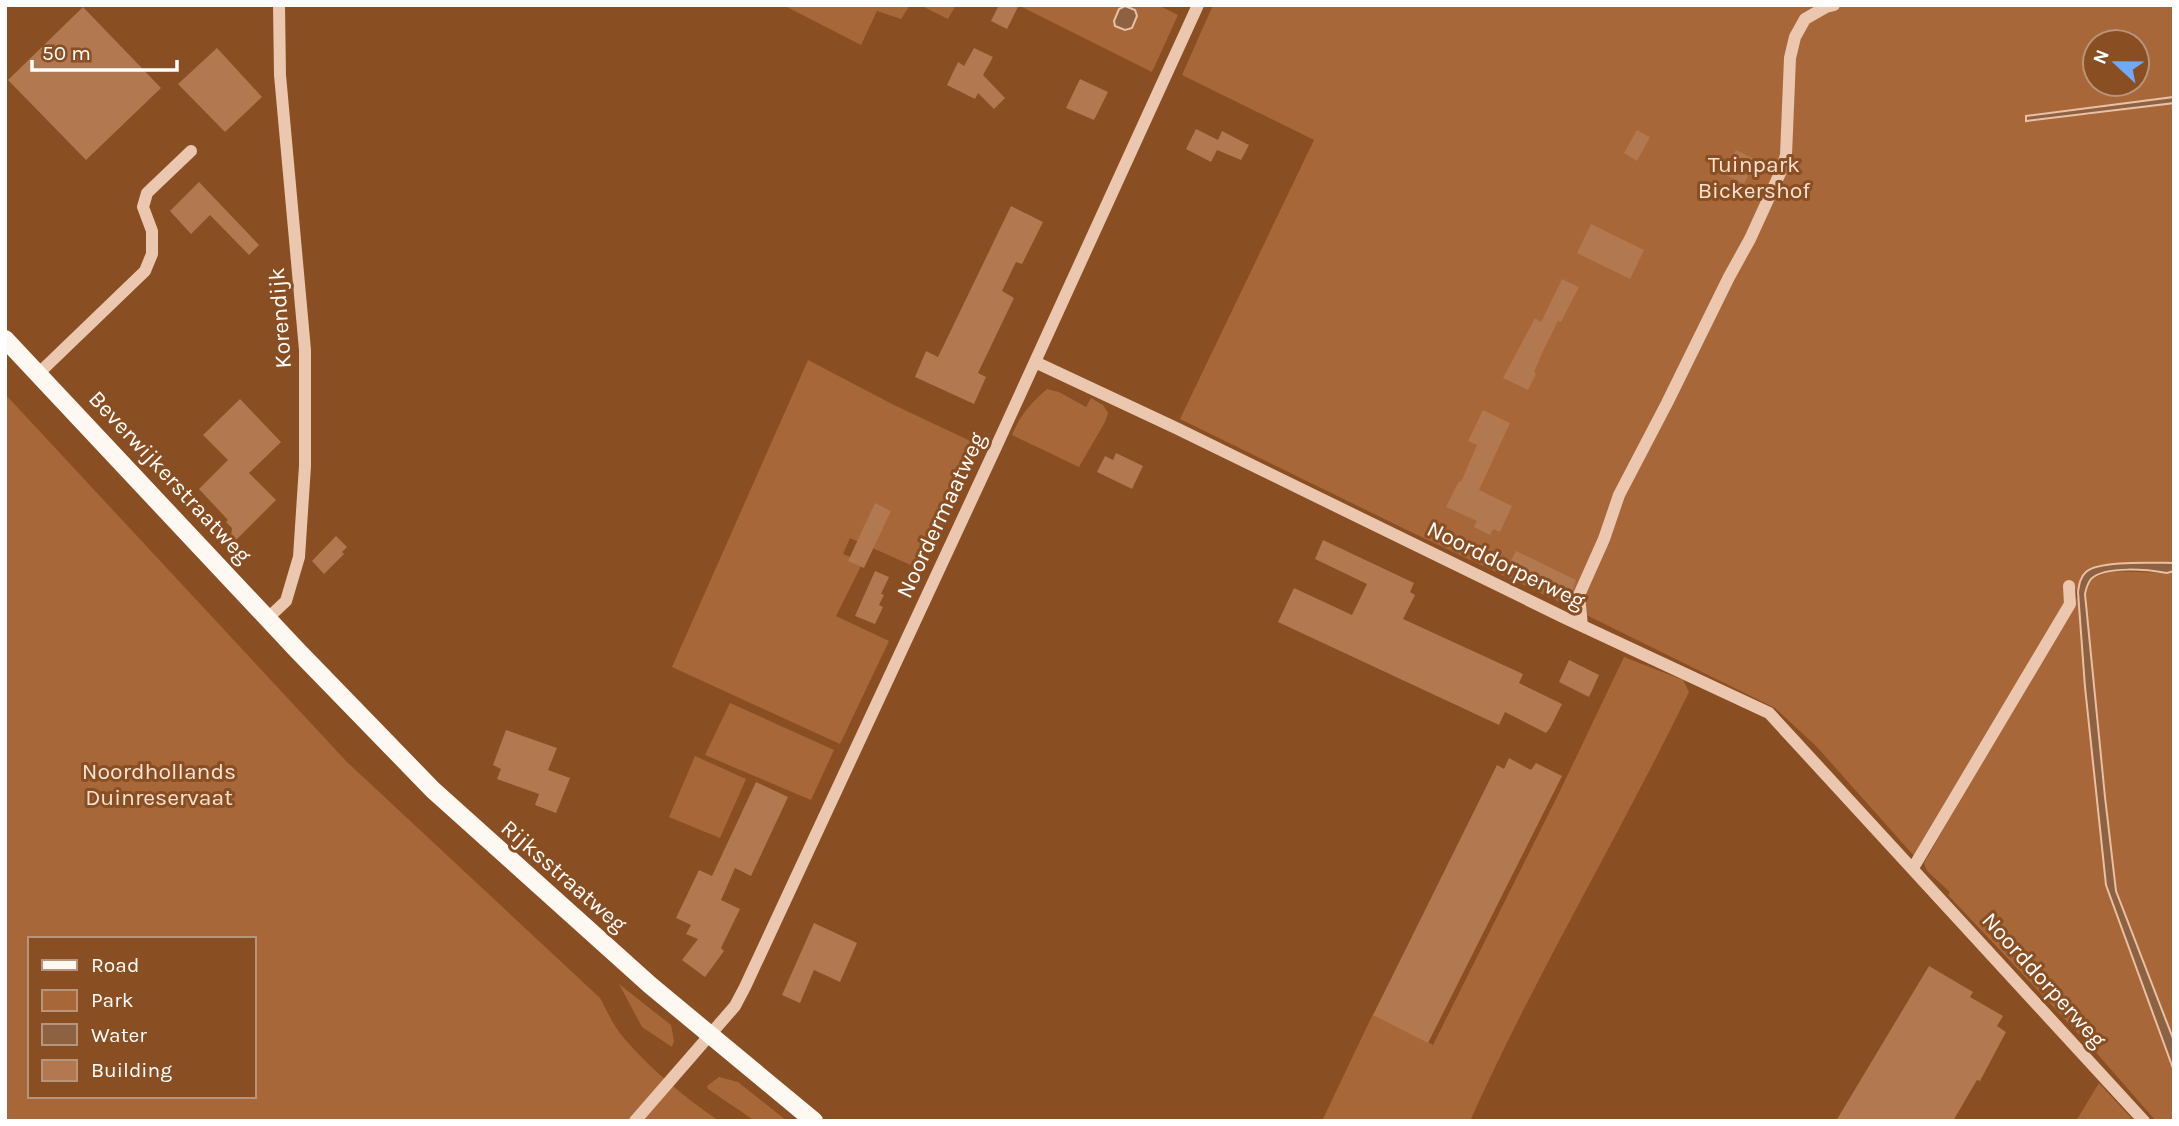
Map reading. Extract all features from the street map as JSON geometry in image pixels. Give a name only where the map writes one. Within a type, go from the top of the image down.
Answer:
[{"type":"main road","name":"Beverwijkerstraatweg","points":[[5,338],[297,650]]},
{"type":"main road","name":"Rijksstraatweg","points":[[297,650],[468,824],[650,985],[814,1121]]},
{"type":"street","name":"Korendijk","points":[[268,618],[286,601],[299,557],[305,466],[305,350],[280,75],[279,5]]},
{"type":"street","name":"Noordermaatweg","points":[[635,1121],[735,1006],[745,987],[1198,5]]},
{"type":"street","points":[[1582,626],[1579,595],[1604,539],[1619,495],[1782,171],[1786,155],[1790,58],[1795,37],[1805,19],[1814,12],[1834,5]]},
{"type":"street","points":[[38,374],[145,271],[152,254],[152,231],[143,206],[147,193],[191,151]]},
{"type":"street","name":"Noorddorperweg","points":[[1035,362],[1582,626],[1769,713],[2144,1121]]},
{"type":"street","points":[[1913,868],[2070,604],[2069,586]]},
{"type":"green space","points":[[783,5],[910,5],[901,19],[877,11],[861,45]]},
{"type":"green space","points":[[920,5],[956,5],[948,19]]},
{"type":"green space","points":[[1018,5],[1158,5],[1178,15],[1152,72]]},
{"type":"green space","name":"Tuinpark Bickershof","points":[[1213,5],[2174,5],[2174,97],[2026,116],[2087,115],[2174,103],[2174,563],[2108,564],[2080,579],[2078,592],[2067,579],[2064,605],[1915,857],[1816,746],[1775,708],[1180,419],[1314,140],[1182,75]]},
{"type":"green space","points":[[808,360],[981,446],[922,570],[850,538],[843,554],[863,562],[836,616],[889,641],[840,744],[672,667]]},
{"type":"green space","points":[[1047,389],[1059,392],[1086,407],[1091,398],[1103,405],[1108,413],[1079,467],[1012,435],[1027,410]]},
{"type":"green space","name":"Noordhollands Duinreservaat","points":[[5,394],[347,762],[600,998],[619,1032],[644,1060],[680,1092],[719,1121],[5,1121]]},
{"type":"green space","points":[[2110,571],[2174,571],[2174,1041],[2116,891],[2114,877],[2085,594],[2091,579]]},
{"type":"green space","points":[[2078,596],[2106,885],[2174,1071],[2174,1121],[2156,1121],[2093,1049],[1948,895],[1950,892],[1927,871],[1924,863]]},
{"type":"green space","points":[[1624,657],[1683,680],[1689,692],[1522,1012],[1470,1121],[1322,1121],[1373,1014],[1433,1045]]},
{"type":"green space","points":[[730,703],[834,750],[811,800],[705,755]]},
{"type":"green space","points":[[695,756],[746,779],[720,838],[669,817]]},
{"type":"green space","points":[[619,984],[671,1025],[674,1041],[672,1047],[642,1027]]},
{"type":"green space","points":[[719,1077],[738,1082],[787,1121],[755,1121],[708,1089],[707,1086]]},
{"type":"green space","points":[[2099,1083],[2134,1121],[2076,1121]]},
{"type":"water","points":[[1125,6],[1135,10],[1137,16],[1132,28],[1125,30],[1115,26],[1114,21],[1119,9]]},
{"type":"water","points":[[2174,97],[2174,103],[2026,121],[2026,116]]},
{"type":"water","points":[[2127,563],[2174,563],[2174,571],[2167,573],[2128,570],[2106,572],[2091,579],[2085,594],[2116,891],[2174,1041],[2174,1071],[2106,885],[2078,592],[2082,576],[2092,568]]},
{"type":"building","points":[[999,5],[1019,5],[1007,29],[991,21]]},
{"type":"building","points":[[83,7],[161,88],[86,160],[8,80]]},
{"type":"building","points":[[217,48],[262,97],[225,132],[178,84]]},
{"type":"building","points":[[974,48],[993,57],[983,75],[1005,98],[994,109],[978,93],[975,99],[947,85],[958,62],[964,66]]},
{"type":"building","points":[[1080,79],[1108,92],[1094,120],[1066,108]]},
{"type":"building","points":[[1196,129],[1218,140],[1222,131],[1249,145],[1241,160],[1217,150],[1211,162],[1186,149]]},
{"type":"building","points":[[1637,130],[1650,137],[1637,161],[1624,153]]},
{"type":"building","points":[[1736,150],[1756,160],[1744,184],[1724,174]]},
{"type":"building","points":[[199,182],[259,245],[249,255],[210,215],[191,234],[170,211]]},
{"type":"building","points":[[1011,206],[1043,222],[1022,264],[1016,262],[1002,291],[1014,298],[978,373],[986,377],[974,404],[915,377],[926,351],[938,357]]},
{"type":"building","points":[[1591,224],[1644,250],[1630,279],[1577,253]]},
{"type":"building","points":[[1562,279],[1579,287],[1543,351],[1528,390],[1503,378],[1535,318],[1541,322]]},
{"type":"building","points":[[240,399],[281,442],[249,473],[276,500],[230,546],[232,528],[226,522],[228,520],[199,489],[228,460],[203,435]]},
{"type":"building","points":[[1483,410],[1510,423],[1479,490],[1512,506],[1500,532],[1493,529],[1490,535],[1474,527],[1477,521],[1446,507],[1459,481],[1461,482],[1477,445],[1468,441]]},
{"type":"building","points":[[1116,453],[1143,466],[1132,489],[1097,472],[1105,456],[1113,460]]},
{"type":"building","points":[[875,503],[891,511],[864,568],[848,561]]},
{"type":"building","points":[[336,536],[347,547],[342,552],[344,554],[324,574],[312,561]]},
{"type":"building","points":[[1323,540],[1414,583],[1410,592],[1415,595],[1403,619],[1523,674],[1519,683],[1562,704],[1546,733],[1505,712],[1499,725],[1278,622],[1294,588],[1352,615],[1367,584],[1315,559]]},
{"type":"building","points":[[1516,551],[1576,580],[1570,598],[1507,568]]},
{"type":"building","points":[[875,571],[889,577],[881,594],[884,595],[879,605],[883,607],[875,624],[855,616]]},
{"type":"building","points":[[1569,660],[1599,675],[1589,697],[1559,682]]},
{"type":"building","points":[[506,730],[557,748],[548,770],[570,778],[556,813],[535,805],[539,794],[497,779],[501,769],[493,765]]},
{"type":"building","points":[[1509,758],[1531,770],[1536,763],[1562,776],[1428,1043],[1373,1015],[1497,765],[1504,769]]},
{"type":"building","points":[[756,782],[788,797],[751,876],[735,868],[721,900],[740,909],[721,948],[724,951],[705,977],[682,960],[698,939],[686,934],[691,925],[676,918],[699,870],[712,876]]},
{"type":"building","points":[[814,923],[857,943],[840,982],[814,970],[800,1003],[782,995]]},
{"type":"building","points":[[1929,966],[1973,992],[1970,997],[2003,1016],[1997,1026],[2006,1032],[1980,1081],[1977,1080],[1953,1121],[1836,1121]]}]
